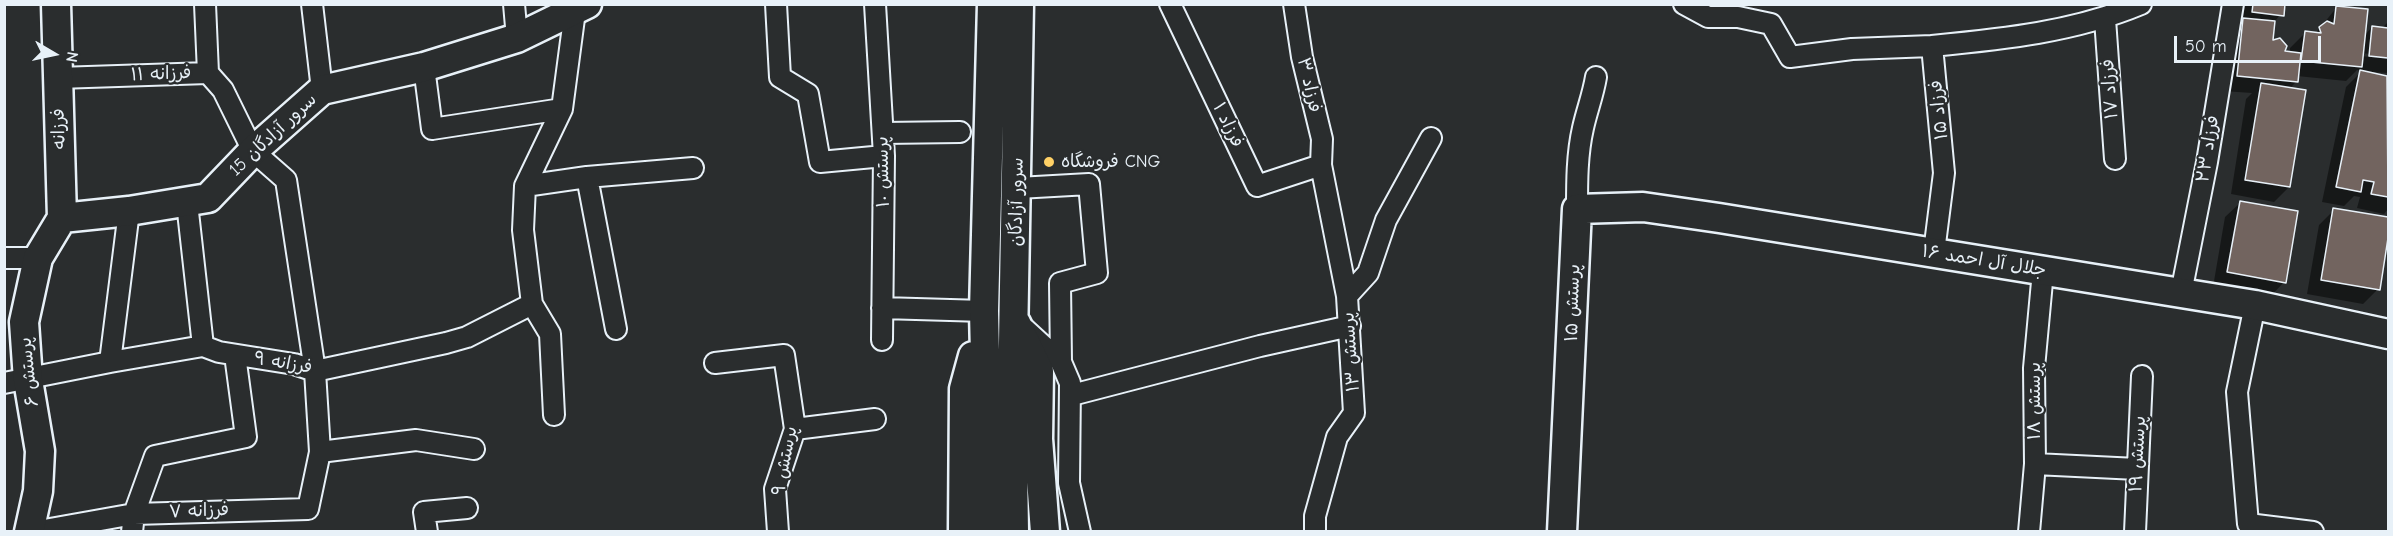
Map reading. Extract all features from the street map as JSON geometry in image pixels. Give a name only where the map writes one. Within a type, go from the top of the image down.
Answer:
[{"type":"street","name":"فرزانه","points":[[56,4],[62,218]]},
{"type":"street","points":[[205,4],[208,73]]},
{"type":"street","points":[[312,4],[322,90]]},
{"type":"street","points":[[514,4],[517,38]]},
{"type":"street","points":[[776,4],[780,77],[808,94],[820,162],[884,156]]},
{"type":"street","name":"پرستش ۱۰","points":[[875,4],[884,156],[882,340]]},
{"type":"street","name":"سرور آزادگان","points":[[992,4],[984,311],[998,399]]},
{"type":"street","name":"سرور آزادگان","points":[[998,399],[1014,318],[1018,188],[1019,4]]},
{"type":"street","name":"فرزاد ۱","points":[[1170,4],[1257,186],[1321,165]]},
{"type":"street","name":"فرزاد ۳","points":[[1294,4],[1302,57],[1322,138],[1321,165]]},
{"type":"street","points":[[1684,4],[1708,17],[1738,17],[1771,24],[1790,57],[1852,49],[1932,46],[2021,37],[2141,4]]},
{"type":"street","name":"فرزاد ۲۳","points":[[2181,293],[2207,162],[2233,4]]},
{"type":"street","points":[[554,415],[550,334],[532,304],[523,230],[525,186],[562,109],[581,8]]},
{"type":"street","name":"سرور آزادگان 15","points":[[62,218],[129,212],[208,198],[253,151],[322,90],[424,66],[517,38],[581,8]]},
{"type":"street","name":"فرزاد ۱۷","points":[[2095,15],[2115,159]]},
{"type":"street","name":"فرزاد ۱۵","points":[[1932,46],[1944,173],[1934,252]]},
{"type":"street","points":[[424,66],[432,129],[562,109]]},
{"type":"street","name":"فرزانه ۱۱","points":[[58,78],[208,73],[223,90],[253,151]]},
{"type":"street","name":"پرستش ۱۵","points":[[1562,531],[1578,165],[1583,128],[1593,99],[1596,77]]},
{"type":"street","points":[[883,133],[960,132]]},
{"type":"street","points":[[1347,296],[1368,273],[1386,220],[1431,138]]},
{"type":"street","points":[[253,151],[286,180],[315,371],[320,452],[416,440],[474,449]]},
{"type":"street","name":"پرستش ۱۳","points":[[1315,531],[1315,516],[1337,437],[1354,413],[1347,296],[1321,165]]},
{"type":"street","points":[[525,186],[586,177],[693,168]]},
{"type":"street","points":[[586,177],[616,329]]},
{"type":"street","points":[[1018,188],[1089,184],[1097,273],[1060,283],[1061,362],[1070,383],[1072,395],[1069,483],[1080,531]]},
{"type":"street","points":[[187,203],[203,346]]},
{"type":"street","name":"جلال آل احمد ۱۶","points":[[1576,209],[1643,207],[2255,305],[2388,334]]},
{"type":"street","points":[[110,362],[129,212]]},
{"type":"street","name":"پرستش ۶","points":[[31,531],[38,491],[40,451],[16,381],[24,322],[38,258],[62,218]]},
{"type":"street","points":[[4,258],[38,258]]},
{"type":"street","name":"پرستش ۱۸","points":[[2029,531],[2035,464],[2034,368],[2043,271]]},
{"type":"street","name":"فرزانه ۹","points":[[16,381],[203,346],[235,355],[294,364],[315,371],[446,344],[466,337],[532,304]]},
{"type":"street","points":[[2255,305],[2237,393],[2248,524],[2313,531]]},
{"type":"street","points":[[882,308],[984,311],[964,389],[963,531]]},
{"type":"street","points":[[1014,318],[1061,362]]},
{"type":"street","points":[[1014,318],[1039,371],[1038,439],[1045,531]]},
{"type":"street","points":[[1072,395],[1260,346],[1350,326]]},
{"type":"street","points":[[133,522],[156,456],[246,437],[235,355]]},
{"type":"street","name":"پرستش ۹","points":[[715,363],[784,355],[795,429],[775,489],[778,531]]},
{"type":"street","name":"پرستش ۱۹","points":[[2135,531],[2142,376]]},
{"type":"street","points":[[989,531],[998,399]]},
{"type":"street","points":[[998,399],[1014,531]]},
{"type":"street","points":[[795,429],[875,419]]},
{"type":"street","name":"فرزانه ۷","points":[[31,531],[308,509],[320,452]]},
{"type":"street","points":[[2035,464],[2137,470]]},
{"type":"street","points":[[427,531],[424,512],[467,508]]},
{"type":"building","points":[[2253,4],[2285,4],[2284,16],[2252,12]]},
{"type":"building","points":[[2336,6],[2368,9],[2362,67],[2301,61],[2305,31],[2321,33],[2319,27],[2327,21],[2334,24]]},
{"type":"building","points":[[2243,18],[2275,21],[2273,40],[2280,38],[2287,46],[2285,51],[2301,53],[2298,82],[2237,76]]},
{"type":"building","points":[[2372,26],[2388,28],[2388,58],[2369,56]]},
{"type":"building","points":[[2360,70],[2387,76],[2388,197],[2371,194],[2374,182],[2363,180],[2361,192],[2336,187]]},
{"type":"building","points":[[2261,83],[2306,90],[2290,187],[2245,180]]},
{"type":"building","points":[[2240,201],[2298,211],[2286,283],[2227,272]]},
{"type":"building","points":[[2333,208],[2388,217],[2388,238],[2380,290],[2321,280]]},
{"type":"place","name":"فروشگاه CNG","points":[[1049,162]]}]
